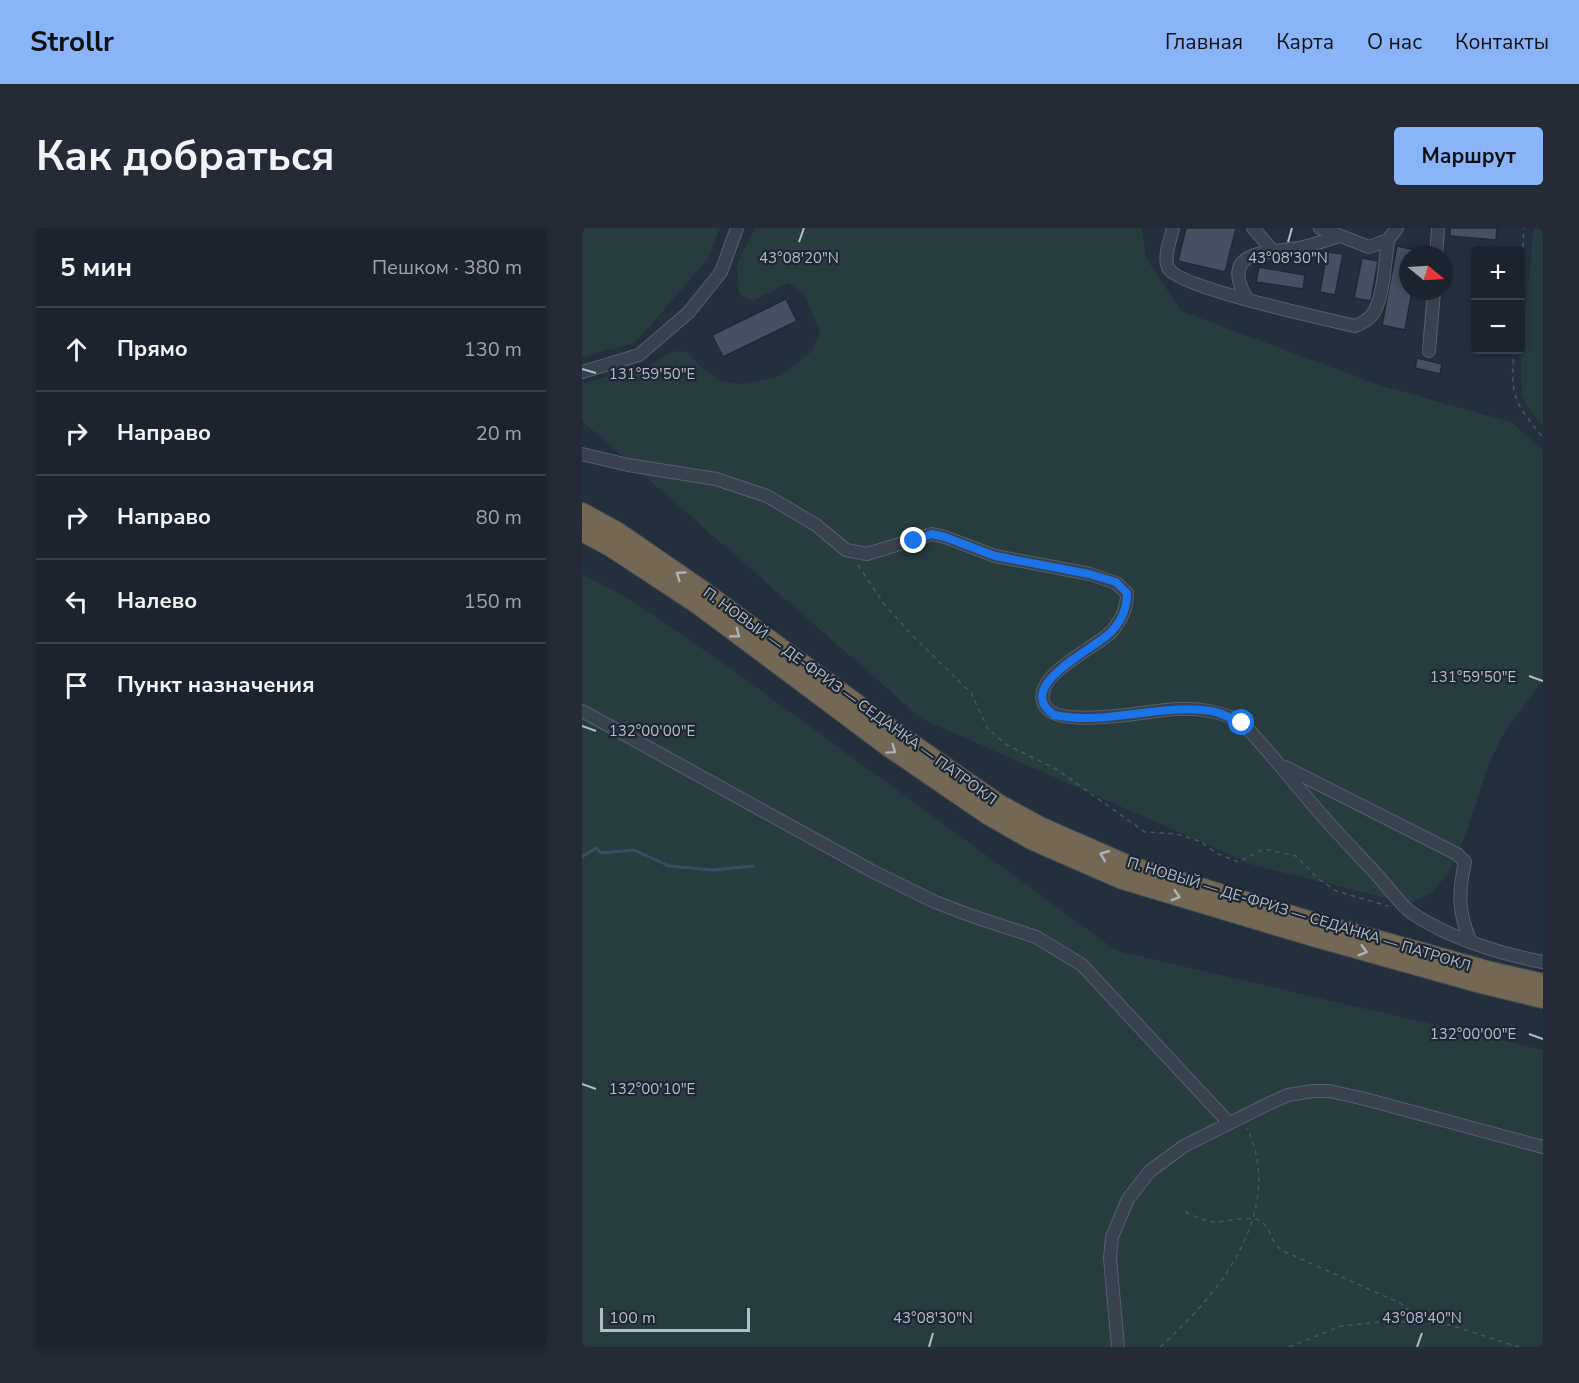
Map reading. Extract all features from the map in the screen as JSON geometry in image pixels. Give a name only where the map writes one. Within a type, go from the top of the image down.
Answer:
[{"type":"highway","name":"П. НОВЫЙ — ДЕ-ФРИЗ — СЕДАНКА — ПАТРОКЛ","points":[[582,512],[617,531],[704,591],[896,732],[989,796],[1040,826],[1129,865],[1318,923],[1543,984]]},
{"type":"highway","name":"П. НОВЫЙ — ДЕ-ФРИЗ — СЕДАНКА — ПАТРОКЛ","points":[[582,532],[610,546],[698,605],[888,747],[989,816],[1031,840],[1122,880],[1316,938],[1543,999]]},
{"type":"street","points":[[582,372],[639,355],[688,312],[721,272],[737,228]]},
{"type":"street","points":[[1173,228],[1166,261],[1168,268],[1175,275],[1208,288],[1354,326],[1366,321],[1374,312],[1388,240],[1397,228]]},
{"type":"street","points":[[1253,228],[1273,250]]},
{"type":"street","points":[[1320,228],[1369,247],[1388,240]]},
{"type":"street","points":[[1437,246],[1438,228]]},
{"type":"street","points":[[1247,298],[1240,287],[1238,278],[1245,258],[1273,250],[1299,248],[1340,236]]},
{"type":"street","points":[[1429,351],[1433,300]]},
{"type":"street","points":[[582,453],[628,465],[716,479],[767,496],[816,525],[846,550],[867,554],[932,534],[995,556],[1089,574],[1116,582],[1127,593],[1127,608],[1112,631],[1057,671],[1045,684],[1042,695],[1049,711],[1066,717],[1084,718],[1178,708],[1214,711],[1242,723],[1279,763],[1311,803],[1411,912],[1471,942],[1513,957],[1543,962]]},
{"type":"street","points":[[582,711],[872,871],[935,902],[1036,937],[1057,948],[1082,965],[1229,1123]]},
{"type":"street","points":[[1279,763],[1457,854],[1465,862],[1461,879],[1460,908],[1471,942]]},
{"type":"street","points":[[1118,1347],[1110,1258],[1112,1237],[1128,1199],[1150,1171],[1184,1146],[1241,1117],[1288,1095],[1329,1091],[1543,1147]]},
{"type":"path","points":[[1523,246],[1524,228]]},
{"type":"path","points":[[1514,354],[1512,372],[1514,393],[1520,408],[1543,438]]},
{"type":"path","points":[[846,550],[884,604],[971,693],[988,729],[1007,745],[1056,769],[1144,832],[1177,834],[1199,841],[1218,854],[1239,862],[1264,849],[1296,856],[1317,878],[1336,891],[1389,906]]},
{"type":"path","points":[[1160,1347],[1183,1327],[1235,1261],[1254,1217],[1259,1191],[1259,1165],[1254,1143],[1241,1117]]},
{"type":"path","points":[[1185,1212],[1213,1222],[1254,1217],[1262,1222],[1269,1231],[1274,1244],[1283,1251],[1400,1303],[1426,1324]]},
{"type":"path","points":[[1290,1347],[1341,1326],[1390,1321],[1450,1325],[1519,1347]]},
{"type":"green space","points":[[582,228],[720,228],[708,259],[635,343],[582,357]]},
{"type":"green space","points":[[755,228],[1142,228],[1146,258],[1181,311],[1382,386],[1511,422],[1543,450],[1543,680],[1505,731],[1488,766],[1465,837],[1448,873],[1433,892],[1410,904],[1253,865],[922,719],[582,421],[582,383],[647,366],[674,351],[686,352],[701,367],[721,381],[744,384],[780,376],[812,351],[820,332],[804,294],[789,283],[752,301],[739,294],[737,264]]},
{"type":"green space","points":[[1534,228],[1543,228],[1543,426],[1522,396],[1521,354],[1525,354],[1525,313]]},
{"type":"green space","points":[[582,574],[633,601],[734,671],[1117,951],[1543,1050],[1543,1347],[582,1347]]},
{"type":"building","points":[[1186,228],[1236,228],[1225,272],[1178,261]]},
{"type":"building","points":[[1450,228],[1497,228],[1496,240],[1450,236]]},
{"type":"building","points":[[1397,246],[1399,246],[1399,300],[1410,300],[1405,330],[1382,325]]},
{"type":"building","points":[[1327,252],[1343,254],[1335,295],[1320,292]]},
{"type":"building","points":[[1362,258],[1378,261],[1371,301],[1354,298]]},
{"type":"building","points":[[1259,267],[1305,275],[1303,289],[1256,282]]},
{"type":"building","points":[[786,299],[797,321],[723,357],[712,335]]},
{"type":"building","points":[[1417,358],[1442,364],[1440,374],[1415,368]]},
{"type":"waterway","points":[[582,857],[596,848],[601,853],[634,850],[669,866],[713,870],[753,866]]},
{"type":"route","points":[[914,541],[932,534],[945,537],[995,556],[1089,574],[1116,582],[1127,593],[1127,608],[1112,631],[1057,671],[1045,684],[1042,695],[1044,704],[1054,715],[1084,718],[1178,708],[1214,711],[1242,723]]}]
